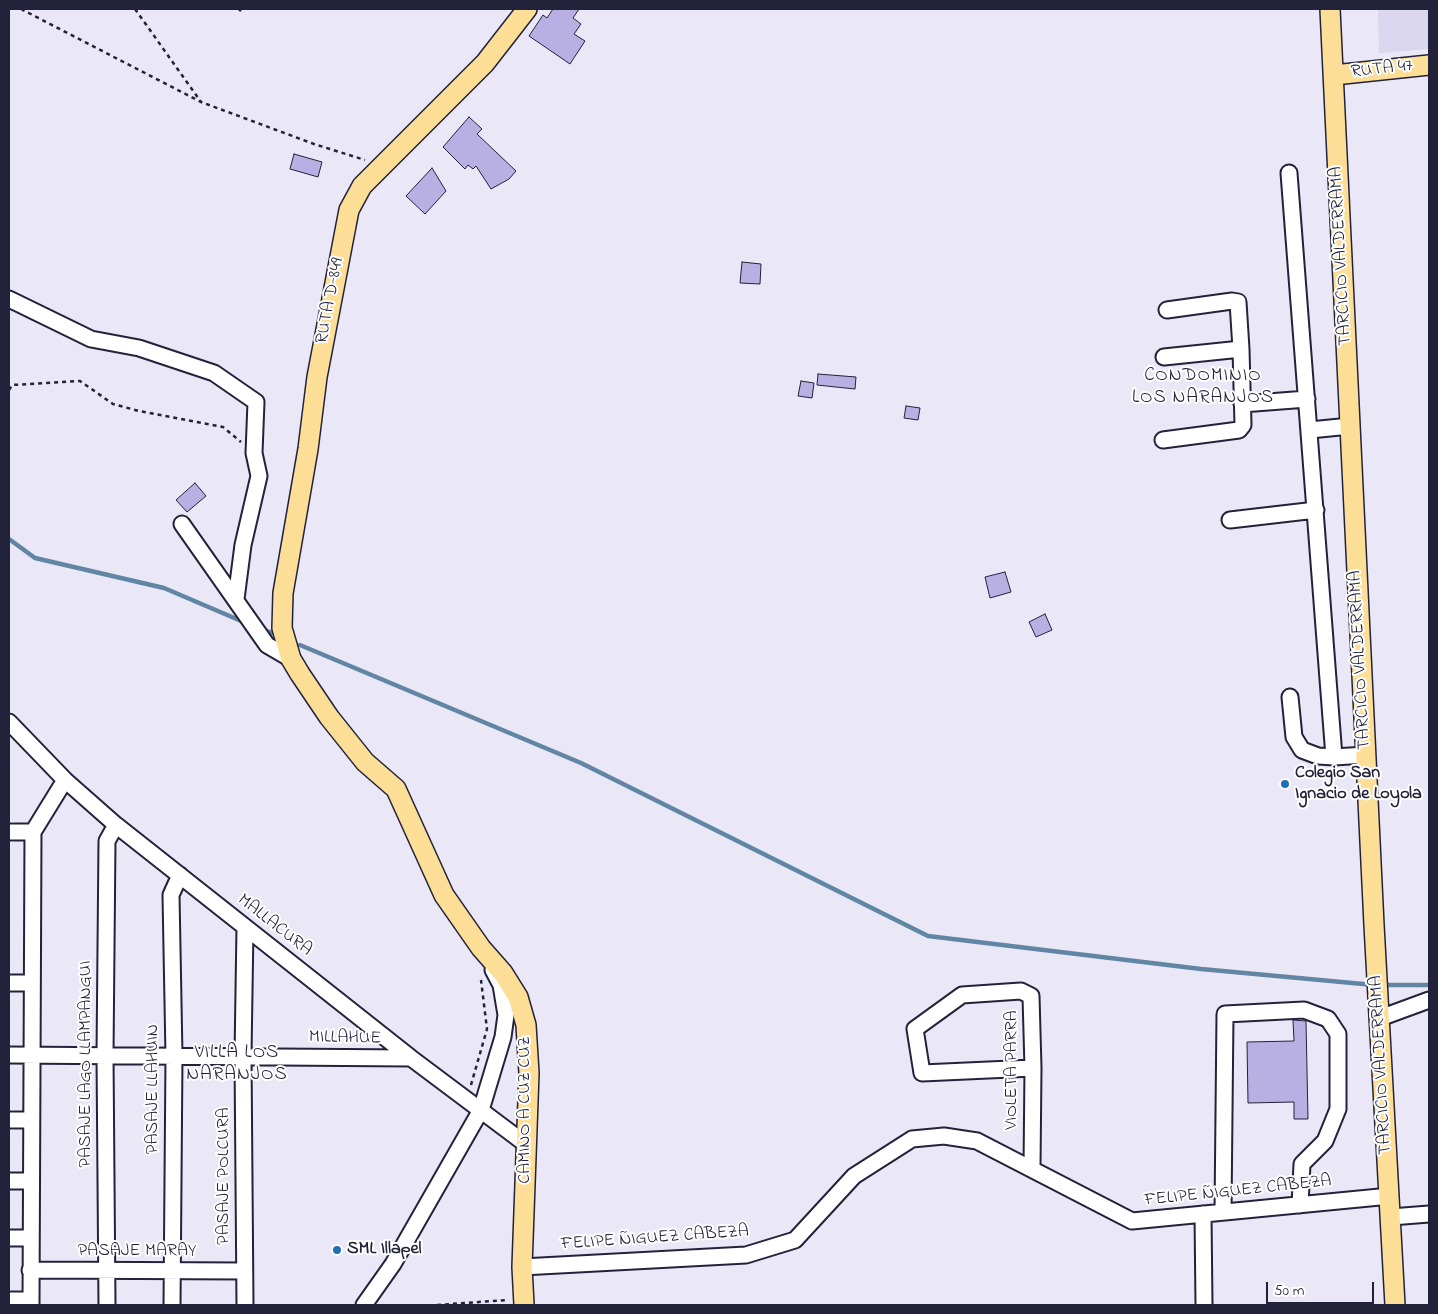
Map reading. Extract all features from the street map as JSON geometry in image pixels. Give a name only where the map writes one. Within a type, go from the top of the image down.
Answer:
[{"type":"main road","name":"RUTA D-849","points":[[291,659],[282,628],[283,594],[308,449],[320,359],[349,210],[362,186],[380,165],[485,63],[527,9]]},
{"type":"main road","name":"TARCICIO VALDERRAMA","points":[[1330,9],[1374,925],[1395,1305]]},
{"type":"main road","name":"RUTA 47","points":[[1334,75],[1429,65]]},
{"type":"main road","name":"CAMINO A CUZ CUZ","points":[[291,659],[329,717],[359,754],[396,788],[444,895],[481,948],[503,973],[513,989],[526,1026],[529,1073],[528,1145],[522,1267],[523,1302]]},
{"type":"street","points":[[1289,173],[1334,757]]},
{"type":"street","points":[[9,299],[91,338],[139,348],[214,373],[256,402],[254,453],[258,476],[243,545],[236,599]]},
{"type":"street","points":[[1163,440],[1239,430],[1243,425],[1238,302],[1232,301],[1166,310]]},
{"type":"street","points":[[1164,357],[1241,349]]},
{"type":"street","points":[[1242,404],[1307,399]]},
{"type":"street","points":[[1310,430],[1350,426]]},
{"type":"street","points":[[1230,520],[1316,510]]},
{"type":"street","points":[[182,524],[267,645],[291,659]]},
{"type":"street","points":[[1290,697],[1294,736],[1302,750],[1318,756],[1366,755]]},
{"type":"street","name":"MALLACURA","points":[[9,722],[65,780],[116,824],[411,1058],[528,1145]]},
{"type":"street","points":[[9,1300],[31,1302],[30,1056],[33,832],[65,780]]},
{"type":"street","name":"PASAJE LAGO LLAMPANGUI","points":[[107,1305],[105,1054],[107,841],[116,824]]},
{"type":"street","points":[[9,832],[33,832]]},
{"type":"street","name":"PASAJE LLAHUIN","points":[[172,1305],[174,1056],[171,895],[180,875]]},
{"type":"street","name":"PASAJE POLCURA","points":[[245,928],[243,1056],[245,1305]]},
{"type":"street","points":[[364,1305],[393,1264],[481,1110],[504,1037],[506,1015],[501,986],[481,948]]},
{"type":"street","points":[[9,983],[32,983]]},
{"type":"street","name":"VIOLETA PARRA","points":[[1032,1168],[1033,1068],[1032,996],[1021,991],[962,995],[915,1029],[922,1073],[1033,1068]]},
{"type":"street","points":[[1379,1010],[1429,1000]]},
{"type":"street","points":[[1223,1212],[1225,1014],[1304,1010],[1328,1019],[1338,1034],[1338,1109],[1325,1141],[1302,1164],[1300,1205]]},
{"type":"street","name":"MILLAHUE","points":[[9,1056],[105,1054],[411,1058]]},
{"type":"street","points":[[9,1120],[31,1120]]},
{"type":"street","name":"FELIPE ÑIGUEZ CABEZA","points":[[522,1267],[746,1255],[795,1240],[854,1176],[912,1139],[944,1136],[977,1141],[1132,1221],[1390,1196]]},
{"type":"street","points":[[9,1181],[31,1181]]},
{"type":"street","points":[[1203,1214],[1204,1305]]},
{"type":"street","points":[[1391,1217],[1429,1214]]},
{"type":"street","points":[[9,1238],[31,1238]]},
{"type":"street","name":"PASAJE MARAY","points":[[30,1270],[244,1271]]},
{"type":"path","points":[[21,9],[201,102],[314,144],[380,165]]},
{"type":"path","points":[[135,9],[201,102]]},
{"type":"path","points":[[9,390],[12,385],[80,381],[113,404],[139,411],[223,427],[254,453]]},
{"type":"path","points":[[470,1088],[487,1029],[480,974]]},
{"type":"path","points":[[437,1305],[523,1302]]},
{"type":"shaded area","points":[[1378,9],[1429,9],[1429,49],[1379,53]]},
{"type":"building","points":[[553,9],[579,9],[573,18],[581,24],[574,34],[585,41],[570,64],[529,36],[543,15],[547,18]]},
{"type":"building","points":[[469,117],[482,129],[477,134],[516,171],[509,179],[491,189],[476,166],[473,169],[468,165],[465,169],[443,147]]},
{"type":"building","points":[[294,154],[322,162],[318,177],[290,169]]},
{"type":"building","points":[[432,168],[446,191],[425,214],[406,196]]},
{"type":"building","points":[[742,262],[761,264],[760,284],[740,283]]},
{"type":"building","points":[[818,374],[856,377],[855,389],[817,385]]},
{"type":"building","points":[[801,381],[814,383],[812,398],[798,396]]},
{"type":"building","points":[[906,406],[920,408],[918,420],[904,418]]},
{"type":"building","points":[[195,483],[206,496],[187,512],[176,500]]},
{"type":"building","points":[[1005,572],[1011,592],[990,598],[985,577]]},
{"type":"building","points":[[1045,614],[1052,630],[1036,637],[1029,622]]},
{"type":"building","points":[[1293,1020],[1306,1021],[1308,1119],[1294,1119],[1294,1102],[1248,1103],[1247,1042],[1294,1041]]},
{"type":"waterway","points":[[9,539],[35,558],[164,588],[246,623]]},
{"type":"waterway","points":[[262,629],[272,633]]},
{"type":"waterway","points":[[300,645],[581,763],[928,936],[1201,969],[1374,985]]},
{"type":"waterway","points":[[1381,985],[1429,985]]},
{"type":"place","name":"Colegio San Ignacio de Loyola","points":[[1285,784]]},
{"type":"place","name":"SML Illapel","points":[[337,1250]]},
{"type":"district","name":"CONDOMINIO LOS NARANJOS","points":[[1203,388]]},
{"type":"district","name":"VILLA LOS NARANJOS","points":[[237,1065]]}]
